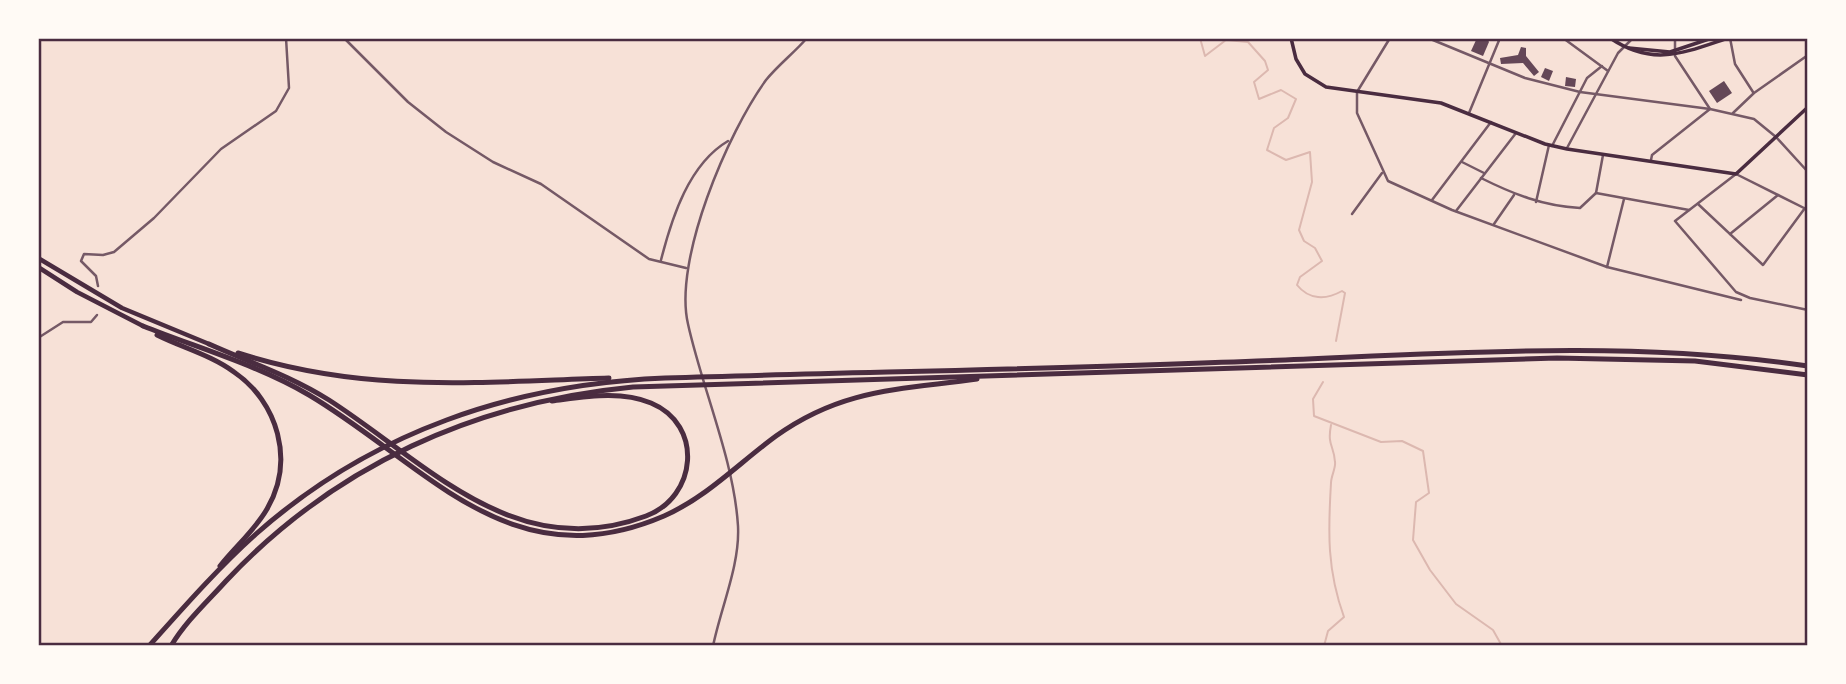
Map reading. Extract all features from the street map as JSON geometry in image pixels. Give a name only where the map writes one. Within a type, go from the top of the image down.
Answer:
[{"type":"highway","points":[[38,258],[122,307],[292,379],[372,434],[421,474],[464,503],[515,526],[572,534],[618,531],[652,521],[687,505],[775,437],[825,408],[884,389],[999,376]]},
{"type":"highway","points":[[38,267],[77,292],[214,360],[242,377],[268,408],[278,433],[281,467],[272,499],[258,523],[149,646]]},
{"type":"highway","points":[[143,326],[281,380],[372,434],[470,500],[499,514],[530,523],[565,528],[604,526],[646,516],[673,499],[685,478],[689,460],[682,432],[671,416],[647,401],[600,396],[497,411]]},
{"type":"highway","points":[[209,344],[276,364],[400,383],[493,385],[1575,350],[1692,353],[1808,366]]},
{"type":"highway","points":[[171,646],[189,620],[243,563],[309,506],[403,448],[497,411],[556,397],[633,387],[1558,358],[1684,361],[1808,375]]},
{"type":"highway","points":[[199,591],[255,535],[307,494],[339,472],[409,434],[467,411],[521,396],[640,379]]},
{"type":"main road","points":[[1291,38],[1296,59],[1310,78],[1326,87],[1424,100],[1469,113],[1551,145],[1650,163],[1736,174],[1808,107]]},
{"type":"main road","points":[[1610,38],[1633,52],[1674,54],[1729,38]]},
{"type":"main road","points":[[1674,54],[1712,38]]},
{"type":"street","points":[[98,286],[96,276],[82,261],[83,254],[103,255],[114,252],[154,218],[231,141],[279,107],[289,88],[286,38]]},
{"type":"street","points":[[344,38],[408,102],[446,132],[493,162],[541,184],[649,259],[686,268]]},
{"type":"street","points":[[713,646],[737,546],[734,502],[687,319],[686,268],[728,141],[768,78],[807,38]]},
{"type":"street","points":[[1390,38],[1357,92],[1357,113],[1382,173],[1388,180],[1456,211],[1607,267],[1741,300]]},
{"type":"street","points":[[1428,38],[1525,78],[1580,92],[1710,109],[1760,121],[1808,172]]},
{"type":"street","points":[[1469,113],[1500,38]]},
{"type":"street","points":[[1563,38],[1608,71]]},
{"type":"street","points":[[1567,149],[1618,53],[1627,48],[1633,38]]},
{"type":"street","points":[[1675,38],[1674,54],[1710,109]]},
{"type":"street","points":[[1729,38],[1735,64],[1754,93]]},
{"type":"street","points":[[1732,113],[1754,93],[1808,55]]},
{"type":"street","points":[[1536,202],[1551,145],[1587,78],[1602,66]]},
{"type":"street","points":[[1650,163],[1651,155],[1710,109]]},
{"type":"street","points":[[1431,200],[1491,121]]},
{"type":"street","points":[[1456,211],[1516,133]]},
{"type":"street","points":[[661,261],[668,233],[697,171],[710,152],[728,141]]},
{"type":"street","points":[[1480,178],[1514,195],[1536,202],[1580,208],[1596,193],[1603,155]]},
{"type":"street","points":[[1462,162],[1484,173]]},
{"type":"street","points":[[1352,214],[1382,173]]},
{"type":"street","points":[[1698,204],[1765,265],[1806,209],[1736,174],[1675,221],[1736,292],[1750,298],[1808,310]]},
{"type":"street","points":[[1596,193],[1689,210]]},
{"type":"street","points":[[1494,225],[1514,195]]},
{"type":"street","points":[[1730,234],[1778,195]]},
{"type":"street","points":[[1607,267],[1624,199]]},
{"type":"street","points":[[38,338],[63,322],[91,322],[97,315]]},
{"type":"building","points":[[1477,38],[1487,38],[1489,42],[1483,56],[1471,51]]},
{"type":"building","points":[[1521,47],[1526,48],[1526,56],[1539,72],[1534,76],[1523,63],[1501,64],[1500,58],[1518,55]]},
{"type":"building","points":[[1545,68],[1553,71],[1549,81],[1541,77]]},
{"type":"building","points":[[1566,77],[1576,79],[1575,87],[1565,86]]},
{"type":"building","points":[[1724,81],[1732,93],[1717,103],[1709,91]]},
{"type":"waterway","points":[[1200,38],[1205,56],[1226,40],[1248,42],[1265,61],[1268,70],[1254,82],[1259,99],[1281,90],[1296,99],[1288,118],[1274,128],[1267,150],[1286,160],[1310,152],[1312,182],[1299,230],[1304,241],[1315,248],[1322,261],[1300,277],[1297,285],[1312,296],[1330,296],[1342,291],[1345,293],[1336,341]]},
{"type":"waterway","points":[[1323,382],[1313,399],[1314,416],[1381,442],[1402,441],[1423,451],[1429,493],[1416,502],[1413,540],[1430,570],[1456,604],[1493,630],[1502,646]]},
{"type":"waterway","points":[[1324,646],[1328,631],[1344,617],[1334,583],[1330,551],[1331,483],[1335,464],[1330,441],[1331,425]]}]
